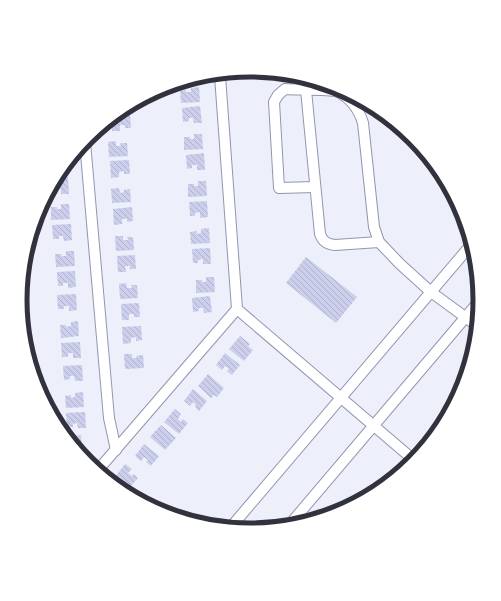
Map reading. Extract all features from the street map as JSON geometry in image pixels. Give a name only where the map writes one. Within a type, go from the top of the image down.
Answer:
[{"type":"street","points":[[101,467],[237,309],[220,79]]},
{"type":"street","points":[[315,187],[278,188],[274,102],[278,95],[285,90],[329,91]]},
{"type":"street","points":[[306,90],[320,234],[328,245],[379,242]]},
{"type":"street","points":[[349,100],[356,107],[363,124],[374,227],[379,242],[400,264],[431,292],[473,323]]},
{"type":"street","points":[[86,149],[109,418],[116,450]]},
{"type":"street","points":[[234,524],[468,249]]},
{"type":"street","points":[[293,520],[474,307]]},
{"type":"street","points":[[237,309],[411,457]]},
{"type":"building","points":[[199,87],[200,102],[181,103],[180,91],[186,90],[186,92],[191,92],[191,88]]},
{"type":"building","points":[[200,106],[202,123],[194,123],[193,118],[189,118],[189,121],[183,122],[182,108]]},
{"type":"building","points":[[128,114],[130,114],[131,128],[125,128],[125,125],[120,125],[120,131],[112,131],[112,125]]},
{"type":"building","points":[[194,134],[202,134],[203,149],[184,150],[184,137],[194,139]]},
{"type":"building","points":[[116,141],[116,146],[121,146],[120,143],[127,143],[128,156],[109,157],[108,142]]},
{"type":"building","points":[[204,153],[205,170],[197,170],[197,165],[192,165],[192,168],[187,169],[186,155]]},
{"type":"building","points":[[129,160],[130,174],[124,174],[124,171],[119,172],[119,177],[111,178],[110,161]]},
{"type":"building","points":[[64,177],[68,177],[69,194],[61,194],[61,189],[57,189]]},
{"type":"building","points":[[198,181],[206,181],[207,196],[188,197],[188,184],[198,186]]},
{"type":"building","points":[[119,188],[120,193],[124,192],[124,190],[130,189],[131,202],[112,203],[111,189]]},
{"type":"building","points":[[207,201],[208,217],[200,218],[200,212],[195,213],[195,216],[190,216],[189,202]]},
{"type":"building","points":[[61,204],[69,204],[70,219],[51,220],[51,207],[61,209]]},
{"type":"building","points":[[132,207],[133,221],[127,222],[127,219],[122,219],[122,224],[114,225],[113,209]]},
{"type":"building","points":[[71,224],[72,240],[64,241],[63,236],[59,236],[59,239],[53,239],[52,225]]},
{"type":"building","points":[[209,228],[210,243],[191,244],[190,232],[197,231],[196,234],[201,233],[201,229]]},
{"type":"building","points":[[115,236],[123,236],[123,240],[128,240],[127,237],[133,237],[134,250],[116,251]]},
{"type":"building","points":[[210,248],[211,264],[203,264],[203,259],[198,260],[198,263],[193,263],[192,249]]},
{"type":"building","points":[[66,251],[74,251],[75,266],[56,267],[55,254],[62,254],[61,256],[66,256]]},
{"type":"building","points":[[135,255],[136,269],[130,269],[130,266],[125,266],[126,272],[118,272],[117,256]]},
{"type":"building","points":[[306,257],[357,297],[336,323],[286,283]]},
{"type":"building","points":[[75,271],[76,287],[68,288],[68,283],[63,283],[63,286],[58,286],[57,272]]},
{"type":"building","points":[[206,277],[214,277],[215,292],[196,293],[196,280],[206,282]]},
{"type":"building","points":[[126,283],[127,288],[132,288],[131,285],[137,285],[138,298],[120,299],[119,284]]},
{"type":"building","points":[[76,294],[77,310],[69,311],[69,306],[64,306],[64,309],[58,309],[57,295]]},
{"type":"building","points":[[210,296],[212,312],[204,313],[203,308],[199,308],[199,311],[193,312],[192,298]]},
{"type":"building","points":[[139,303],[140,317],[134,317],[134,314],[129,314],[129,320],[122,320],[121,304]]},
{"type":"building","points":[[78,321],[79,336],[61,338],[60,325],[66,325],[66,327],[71,326],[71,322]]},
{"type":"building","points":[[141,326],[142,340],[136,341],[136,337],[131,338],[131,343],[123,344],[122,327]]},
{"type":"building","points":[[240,336],[250,344],[248,346],[253,350],[244,361],[229,349]]},
{"type":"building","points":[[80,342],[81,358],[73,358],[73,353],[68,353],[68,357],[62,357],[61,343]]},
{"type":"building","points":[[225,353],[240,365],[232,375],[227,371],[229,369],[225,366],[222,370],[216,365]]},
{"type":"building","points":[[124,354],[132,354],[132,358],[137,358],[136,356],[143,355],[144,368],[125,369]]},
{"type":"building","points":[[82,365],[83,381],[75,381],[74,376],[70,376],[70,379],[64,380],[63,366]]},
{"type":"building","points":[[208,374],[224,388],[217,397],[214,395],[211,398],[198,386]]},
{"type":"building","points":[[193,389],[207,401],[199,411],[193,402],[190,406],[184,401]]},
{"type":"building","points":[[83,392],[84,407],[66,408],[65,396],[71,395],[71,398],[75,397],[75,393]]},
{"type":"building","points":[[175,409],[181,414],[178,419],[181,422],[183,419],[188,423],[179,434],[164,422]]},
{"type":"building","points":[[85,412],[86,428],[78,428],[77,423],[73,424],[73,427],[67,427],[66,413]]},
{"type":"building","points":[[161,425],[176,438],[165,450],[150,437]]},
{"type":"building","points":[[81,435],[82,448],[73,437],[72,436]]},
{"type":"building","points":[[144,444],[159,456],[151,466],[146,462],[148,460],[144,457],[141,461],[135,456]]},
{"type":"building","points":[[125,464],[132,469],[128,473],[132,476],[134,474],[138,478],[129,488],[115,477]]}]
